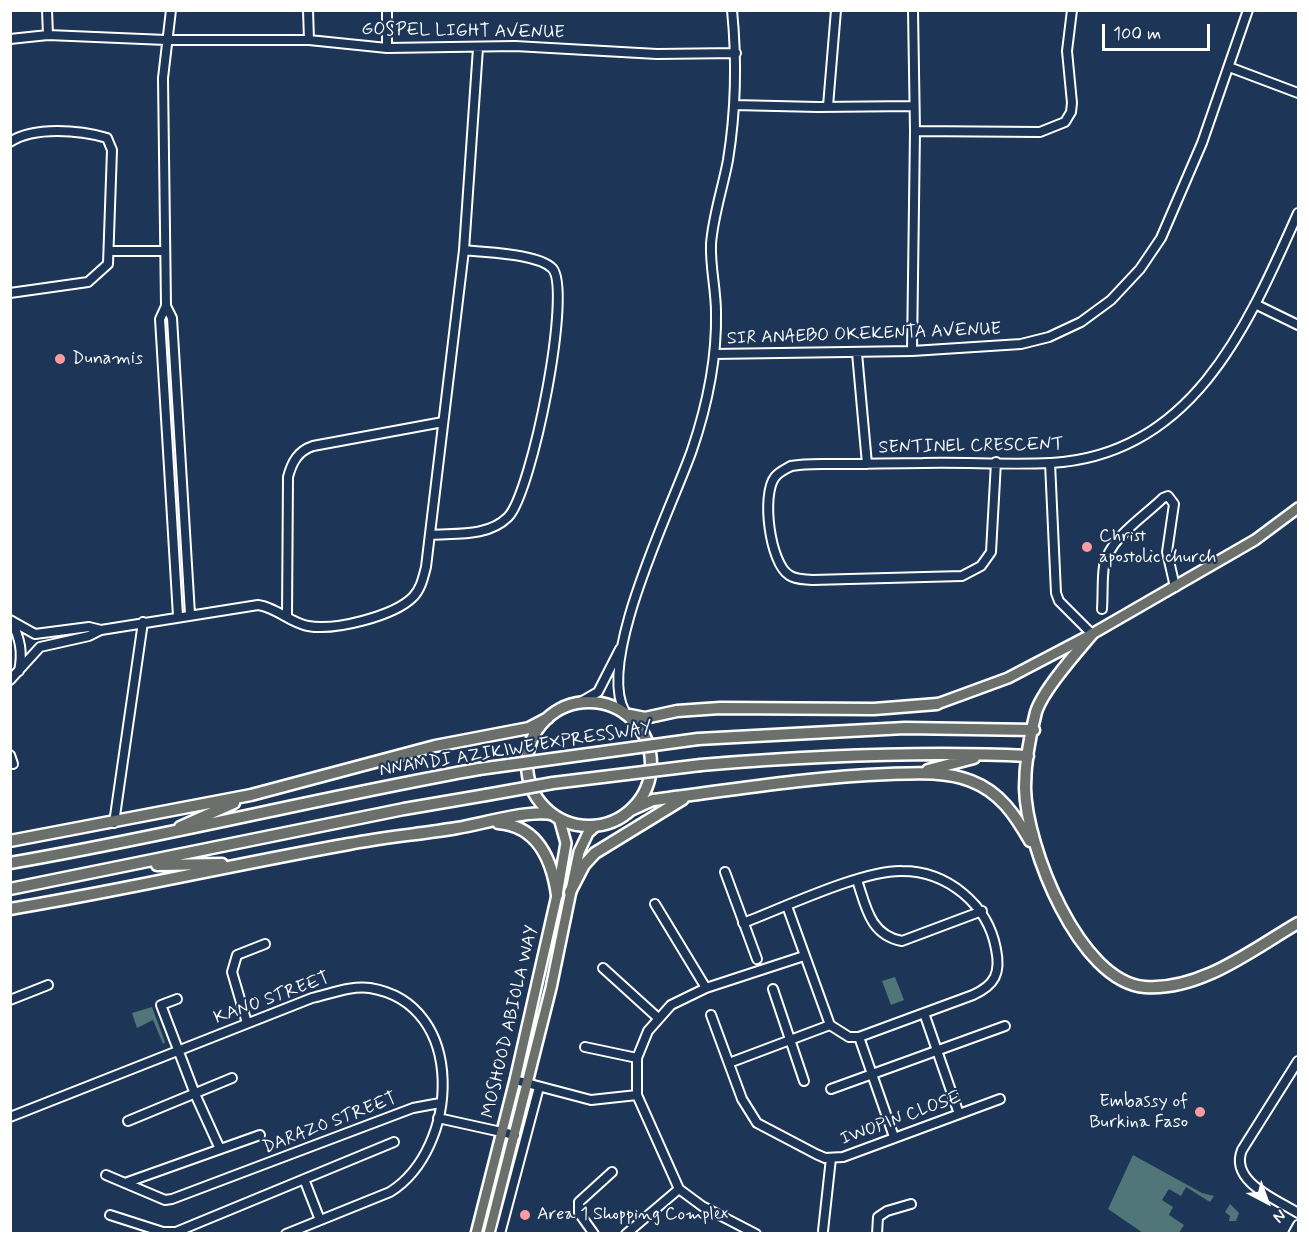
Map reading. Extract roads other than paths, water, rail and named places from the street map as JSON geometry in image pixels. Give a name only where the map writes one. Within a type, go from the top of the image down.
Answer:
[{"type":"highway","points":[[1035,850],[1025,788],[1037,710],[1068,663],[1092,634]]},
{"type":"highway","points":[[557,817],[542,805],[534,791],[527,760],[530,745],[548,718],[562,708],[579,703],[611,705],[626,713],[645,735],[651,762],[646,788],[631,810]]},
{"type":"highway","name":"NNAMDI AZIKIWE EXPRESSWAY","points":[[626,713],[645,718],[677,711],[720,708],[874,709],[937,704]]},
{"type":"highway","name":"NNAMDI AZIKIWE EXPRESSWAY","points":[[10,842],[251,795],[435,746],[529,728],[548,718]]},
{"type":"highway","name":"NNAMDI AZIKIWE EXPRESSWAY","points":[[10,863],[160,836],[402,783],[479,769],[698,739],[905,728],[1034,730]]},
{"type":"highway","points":[[10,891],[404,809],[553,783],[701,765],[808,757],[995,754],[1029,756]]},
{"type":"highway","points":[[908,774],[995,754]]},
{"type":"highway","points":[[10,909],[117,891],[374,839],[492,822],[538,812],[584,826],[597,825],[615,820],[653,800],[822,778],[908,774],[945,775],[970,780],[990,790],[1004,801],[1035,850],[1073,928],[1088,953],[1121,980],[1143,987],[1188,983],[1211,973],[1299,923]]},
{"type":"highway","points":[[160,836],[251,795]]},
{"type":"highway","points":[[570,892],[584,865],[595,853],[669,806],[695,795]]},
{"type":"highway","points":[[492,822],[523,831],[542,846],[551,862],[557,895]]},
{"type":"highway","points":[[133,866],[248,864]]},
{"type":"main road","points":[[937,704],[1008,678],[1092,634],[1255,540],[1299,508]]},
{"type":"main road","name":"MOSHOOD ABIOLA WAY","points":[[476,1233],[515,1080],[557,895],[566,843],[557,817]]},
{"type":"main road","name":"MOSHOOD ABIOLA WAY","points":[[489,1233],[528,1084],[581,845],[588,833],[597,825]]},
{"type":"street","points":[[47,10],[48,35]]},
{"type":"street","points":[[171,10],[163,78],[164,251],[166,306],[172,318],[190,614]]},
{"type":"street","points":[[308,10],[309,40]]},
{"type":"street","points":[[387,10],[387,48]]},
{"type":"street","points":[[579,703],[598,692],[622,645],[659,530],[700,428],[714,354],[716,313],[711,244],[728,156],[734,105],[736,53],[732,10]]},
{"type":"street","points":[[828,106],[836,10]]},
{"type":"street","points":[[912,351],[915,131],[913,10]]},
{"type":"street","points":[[915,131],[1040,132],[1065,122],[1071,112],[1072,103],[1067,51],[1072,10]]},
{"type":"street","name":"SIR ANAEBO OKEKENTA AVENUE","points":[[714,354],[857,353],[966,349],[1036,341],[1082,322],[1111,300],[1140,269],[1161,238],[1202,143],[1248,10]]},
{"type":"street","name":"GOSPEL LIGHT AVENUE","points":[[10,39],[48,35],[166,40],[309,40],[387,48],[514,46],[657,54],[736,53]]},
{"type":"street","points":[[10,680],[40,647],[89,636],[101,630],[190,614],[258,605],[305,626],[324,627],[357,622],[400,607],[419,589],[430,535],[464,250],[478,48]]},
{"type":"street","points":[[1229,67],[1299,93]]},
{"type":"street","points":[[734,105],[914,106]]},
{"type":"street","points":[[10,142],[33,132],[107,138],[112,150],[108,264],[88,282],[10,293]]},
{"type":"street","name":"SENTINEL CRESCENT","points":[[996,462],[991,552],[973,572],[944,578],[797,579],[787,574],[773,551],[768,501],[775,477],[798,465],[996,462],[1050,463],[1115,448],[1168,420],[1204,385],[1254,304],[1299,213]]},
{"type":"street","points":[[430,535],[488,530],[503,522],[514,511],[525,483],[540,429],[550,376],[558,276],[553,269],[535,259],[464,250]]},
{"type":"street","points":[[110,251],[164,251]]},
{"type":"street","points":[[1254,304],[1299,325]]},
{"type":"street","points":[[166,306],[160,319],[178,616]]},
{"type":"street","points":[[857,353],[867,464]]},
{"type":"street","points":[[164,381],[175,381]]},
{"type":"street","points":[[287,616],[288,477],[294,459],[313,446],[443,422]]},
{"type":"street","points":[[1050,463],[1056,593],[1059,601],[1092,634]]},
{"type":"street","points":[[1102,609],[1105,564],[1113,547],[1130,528],[1168,496],[1173,498],[1174,504],[1167,552],[1175,587]]},
{"type":"street","points":[[11,620],[35,634],[89,627],[101,630]]},
{"type":"street","points":[[11,620],[20,638],[22,655],[18,672]]},
{"type":"street","points":[[114,823],[143,622]]},
{"type":"street","points":[[622,645],[617,690],[626,713]]},
{"type":"street","points":[[10,755],[13,764]]},
{"type":"street","points":[[742,923],[787,906],[857,880],[902,871],[927,875],[957,889],[982,911],[992,932],[998,957],[995,980],[987,988],[973,995],[859,1038],[849,1037],[830,1025],[787,906]]},
{"type":"street","points":[[725,872],[757,959]]},
{"type":"street","points":[[857,880],[873,927],[892,939],[902,940],[982,911]]},
{"type":"street","points":[[655,904],[706,988]]},
{"type":"street","points":[[247,1023],[232,972],[237,955],[265,944]]},
{"type":"street","points":[[756,1233],[702,1206],[679,1189],[637,1095],[637,1058],[648,1031],[657,1017],[671,1005],[706,988],[804,956]]},
{"type":"street","points":[[603,968],[657,1017]]},
{"type":"street","points":[[10,1000],[48,985]]},
{"type":"street","name":"KANO STREET","points":[[10,1117],[312,998],[347,989],[369,988],[384,992],[416,1012],[428,1025],[437,1042],[442,1062],[438,1119],[424,1156],[400,1186],[286,1233]]},
{"type":"street","points":[[773,989],[804,1081]]},
{"type":"street","points":[[177,999],[161,1005],[195,1094],[220,1149]]},
{"type":"street","points":[[924,1013],[959,1114]]},
{"type":"street","name":"IWOPIN CLOSE","points":[[711,1014],[742,1099],[757,1123],[816,1155],[831,1158],[843,1157],[1000,1099]]},
{"type":"street","points":[[729,1063],[830,1025]]},
{"type":"street","points":[[831,1089],[1005,1026]]},
{"type":"street","points":[[859,1038],[894,1137]]},
{"type":"street","points":[[585,1047],[637,1058]]},
{"type":"street","points":[[1299,1061],[1242,1150],[1240,1158],[1247,1180],[1299,1214]]},
{"type":"street","points":[[128,1121],[232,1078]]},
{"type":"street","points":[[515,1080],[599,1100],[637,1095]]},
{"type":"street","points":[[500,1233],[539,1087]]},
{"type":"street","name":"DARAZO STREET","points":[[106,1175],[165,1200],[172,1199],[232,1179],[413,1108],[440,1103]]},
{"type":"street","points":[[438,1119],[515,1135]]},
{"type":"street","points":[[125,1183],[260,1135]]},
{"type":"street","points":[[110,1215],[163,1232],[176,1232],[394,1142]]},
{"type":"street","points":[[823,1231],[831,1158]]},
{"type":"street","points":[[594,1233],[579,1213],[579,1203],[612,1172]]},
{"type":"street","points":[[304,1179],[320,1220]]},
{"type":"street","points":[[626,1233],[679,1189]]},
{"type":"street","points":[[877,1233],[878,1217],[882,1213],[910,1204]]},
{"type":"street","points":[[1293,1233],[1299,1224]]},
{"type":"place","name":"Dunamis","points":[[60,359]]},
{"type":"place","name":"Christ apostolic church","points":[[1087,547]]},
{"type":"place","name":"Embassy of Burkina Faso","points":[[1200,1112]]},
{"type":"place","name":"Area 1 Shopping Complex","points":[[525,1215]]}]
